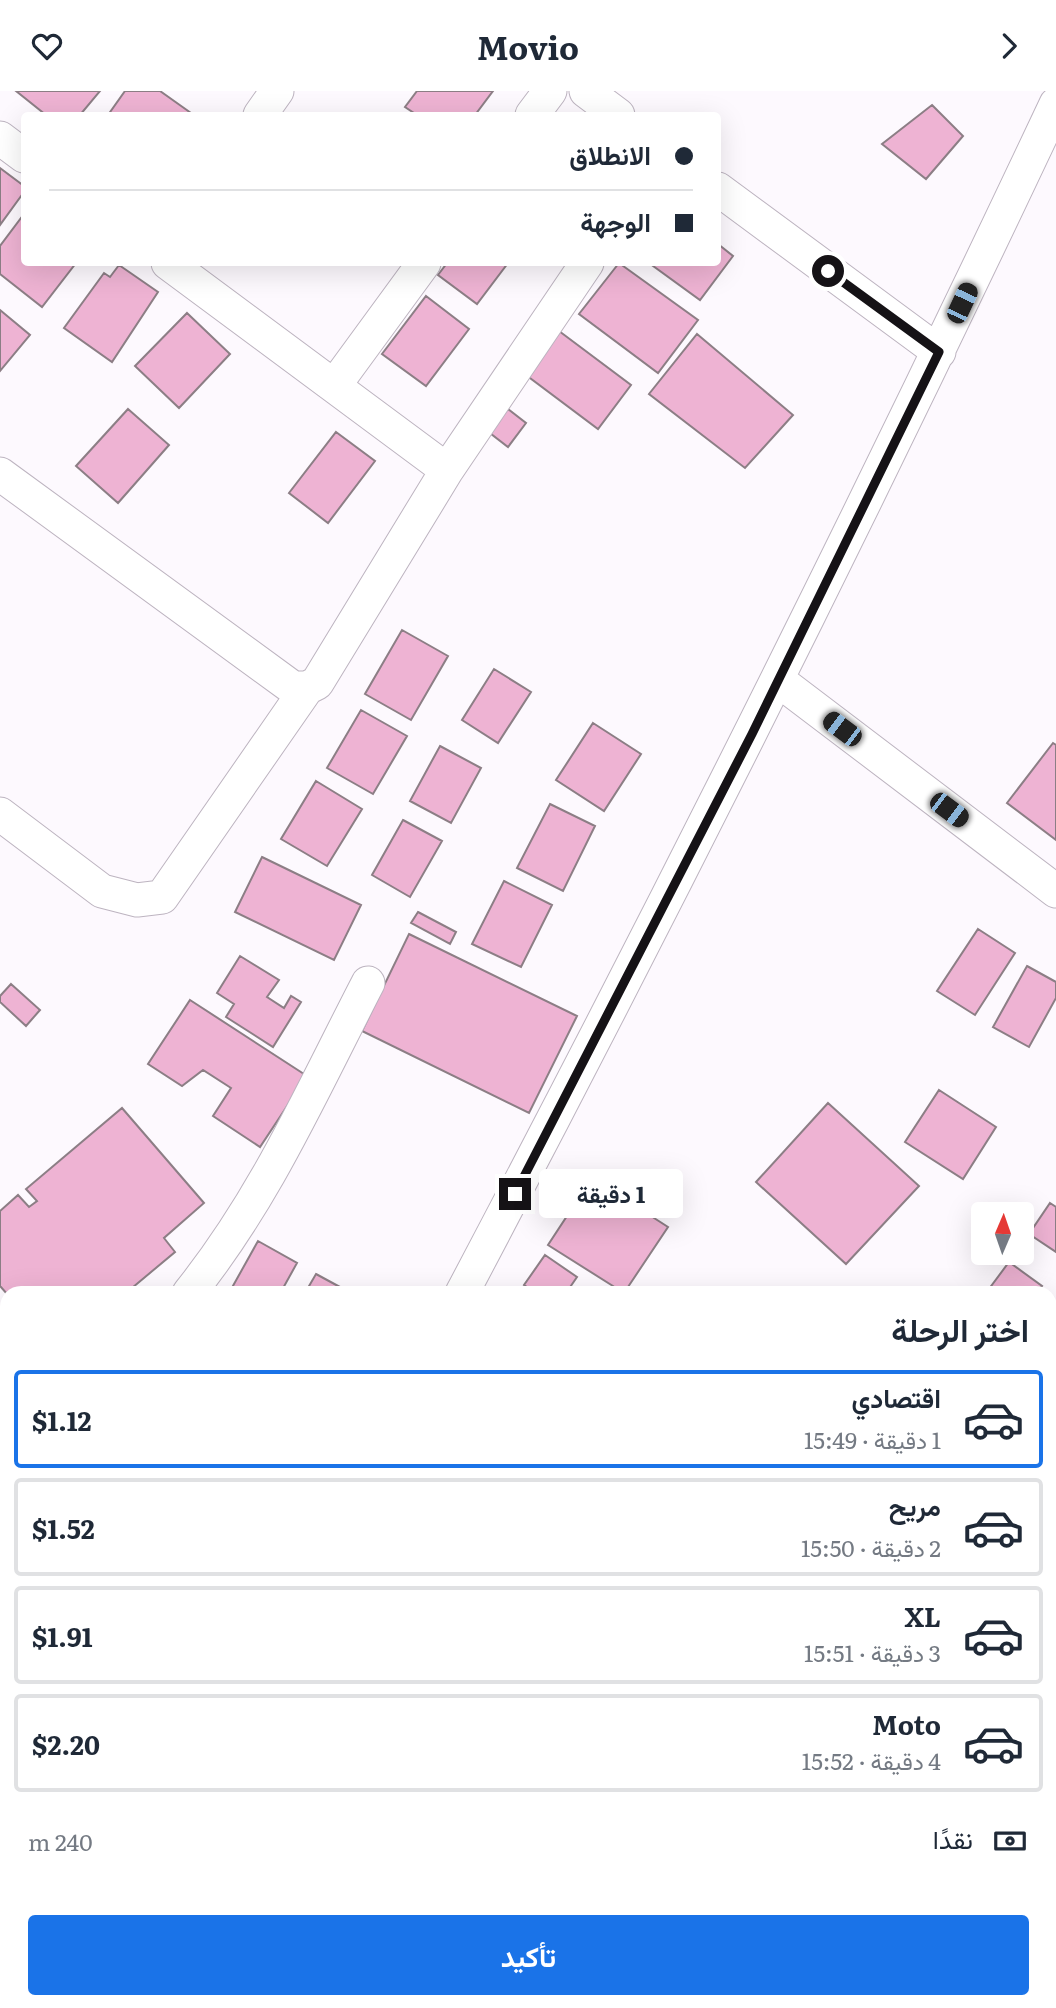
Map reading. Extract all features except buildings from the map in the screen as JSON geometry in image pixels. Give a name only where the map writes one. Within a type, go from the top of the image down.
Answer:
[{"type":"street","points":[[262,112],[277,91]]},
{"type":"street","points":[[534,112],[550,91]]},
{"type":"street","points":[[586,91],[614,112]]},
{"type":"street","points":[[1049,91],[1056,95]]},
{"type":"street","points":[[467,1286],[593,1046],[778,680],[939,352],[1056,104]]},
{"type":"street","points":[[0,138],[21,154]]},
{"type":"street","points":[[721,191],[939,352]]},
{"type":"street","points":[[172,266],[447,470]]},
{"type":"street","points":[[334,386],[422,266]]},
{"type":"street","points":[[0,474],[293,688],[307,688],[317,683],[447,470],[585,266]]},
{"type":"street","points":[[778,680],[1056,891]]},
{"type":"street","points":[[0,814],[102,891],[137,900],[162,897],[307,688]]},
{"type":"street","points":[[194,1286],[238,1230],[368,983]]},
{"type":"route","points":[[515,1194],[752,734],[939,352],[828,271]]}]
